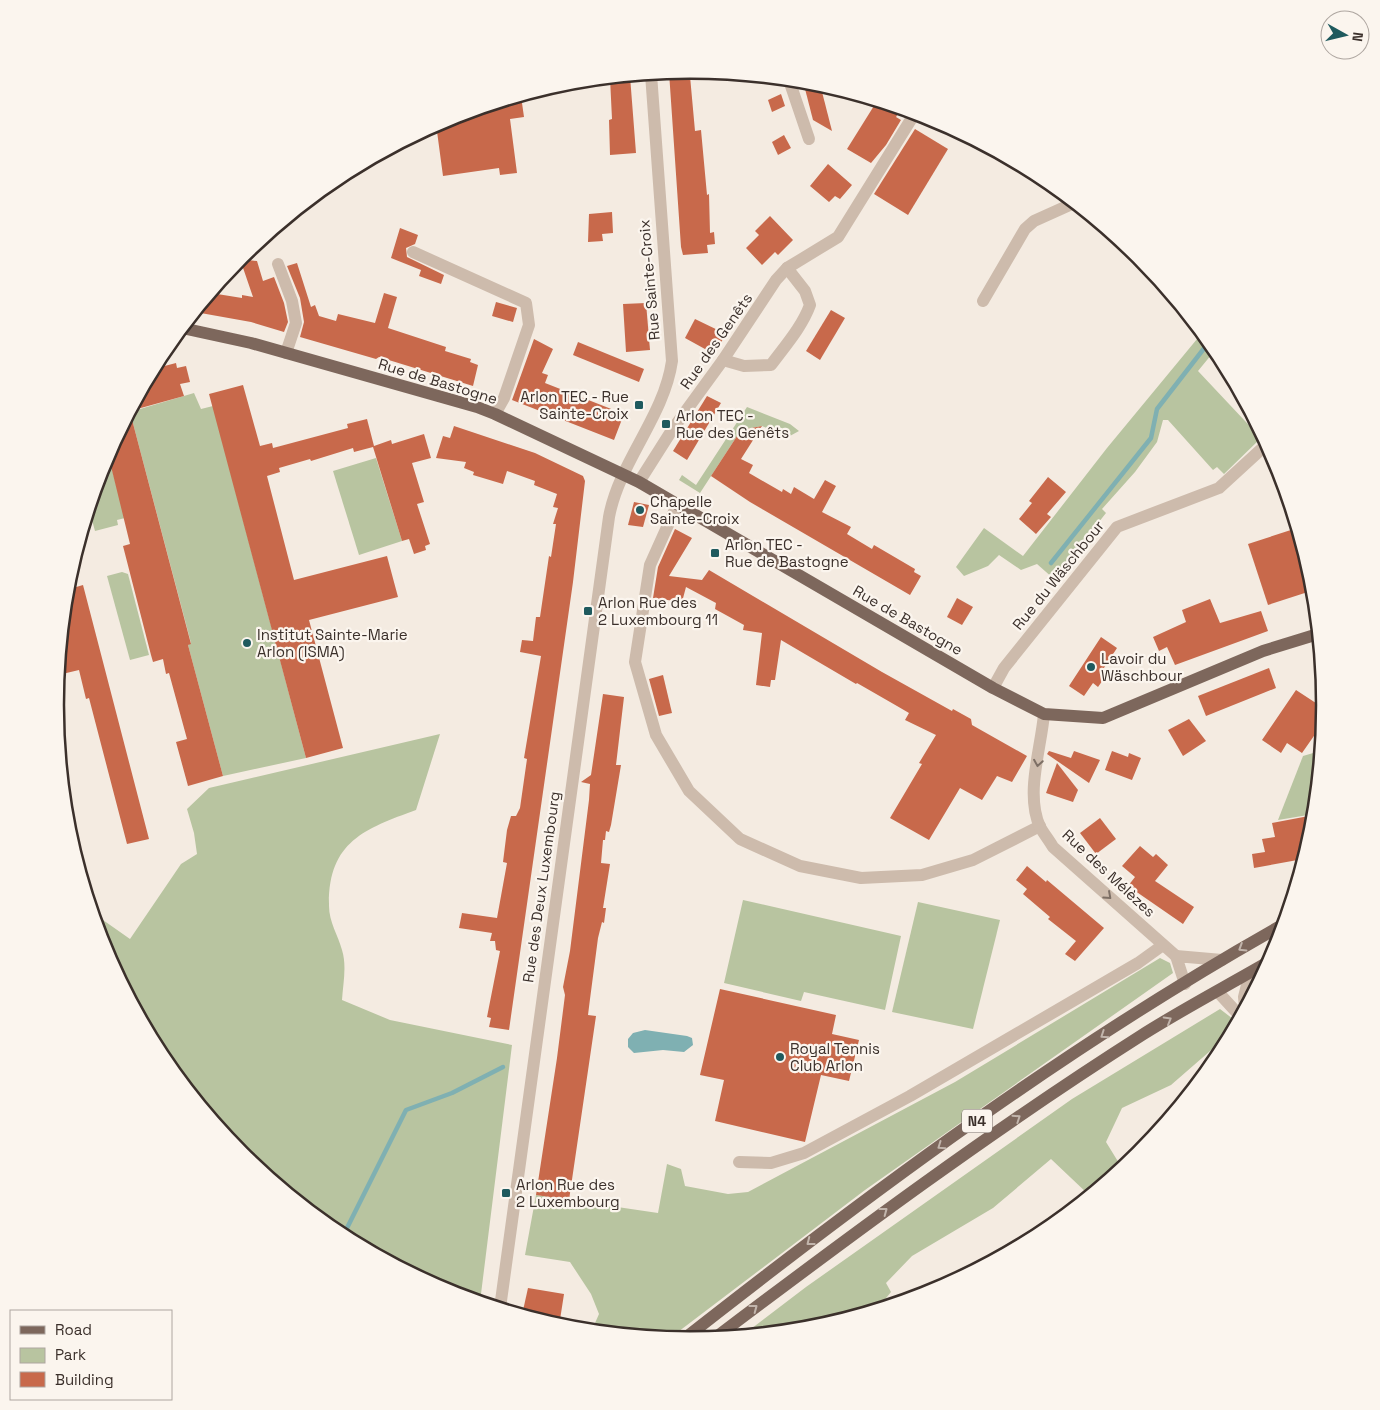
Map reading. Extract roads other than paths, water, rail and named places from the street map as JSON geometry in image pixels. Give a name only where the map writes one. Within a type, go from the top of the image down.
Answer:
[{"type":"main road","name":"Rue de Bastogne","points":[[189,330],[286,353],[477,407],[495,414],[639,482],[992,688],[1044,714],[1103,718],[1236,662],[1312,636]]},
{"type":"main road","name":"N4","points":[[695,1331],[822,1233],[996,1107],[1222,960],[1275,929]]},
{"type":"main road","name":"N4","points":[[726,1330],[917,1187],[982,1142],[1144,1034],[1258,968]]},
{"type":"street","name":"Rue Sainte-Croix","points":[[623,474],[663,391],[672,361],[651,80]]},
{"type":"street","points":[[792,87],[809,139]]},
{"type":"street","name":"Rue des Genêts","points":[[639,482],[672,430],[787,268],[838,237],[911,119]]},
{"type":"street","points":[[982,301],[1025,228],[1034,221],[1068,206]]},
{"type":"street","points":[[413,252],[526,303],[529,325],[504,398],[495,414]]},
{"type":"street","points":[[278,264],[292,302],[296,322],[286,353]]},
{"type":"street","points":[[723,360],[744,366],[771,365],[788,342],[807,314],[810,305],[805,291],[787,268]]},
{"type":"street","name":"Rue du Wäschbour","points":[[992,688],[1010,660],[1117,527],[1219,488],[1262,449]]},
{"type":"street","name":"Rue des Deux Luxembourg","points":[[501,1302],[609,517],[613,495],[623,474]]},
{"type":"street","points":[[677,505],[650,564],[635,662],[656,735],[689,792],[740,839],[800,866],[861,878],[914,876],[973,860],[1040,826]]},
{"type":"street","name":"Rue des Mélèzes","points":[[1044,714],[1035,779],[1035,802],[1040,826],[1053,847],[1176,956]]},
{"type":"street","points":[[739,1162],[771,1163],[804,1153],[910,1096],[1138,963],[1163,945]]},
{"type":"street","points":[[1185,984],[1176,956],[1222,960]]},
{"type":"street","points":[[1244,996],[1250,973]]},
{"type":"street","points":[[1218,992],[1236,1011]]},
{"type":"water","points":[[645,1030],[687,1036],[692,1038],[693,1045],[684,1052],[663,1050],[634,1053],[628,1047],[628,1039],[633,1033]]},
{"type":"waterway","points":[[1051,563],[1151,438],[1157,409],[1204,348]]},
{"type":"waterway","points":[[347,1229],[406,1110],[452,1093],[503,1067]]},
{"type":"place","name":"Arlon TEC - Rue Sainte-Croix","points":[[639,405]]},
{"type":"place","name":"Arlon TEC - Rue des Genêts","points":[[666,424]]},
{"type":"place","name":"Chapelle Sainte-Croix","points":[[640,510]]},
{"type":"place","name":"Arlon TEC - Rue de Bastogne","points":[[715,553]]},
{"type":"place","name":"Arlon Rue des 2 Luxembourg 11","points":[[588,611]]},
{"type":"place","name":"Institut Sainte-Marie Arlon (ISMA)","points":[[247,643]]},
{"type":"place","name":"Lavoir du Wäschbour","points":[[1091,667]]},
{"type":"place","name":"Royal Tennis Club Arlon","points":[[780,1057]]},
{"type":"place","name":"Arlon Rue des 2 Luxembourg","points":[[506,1193]]}]
